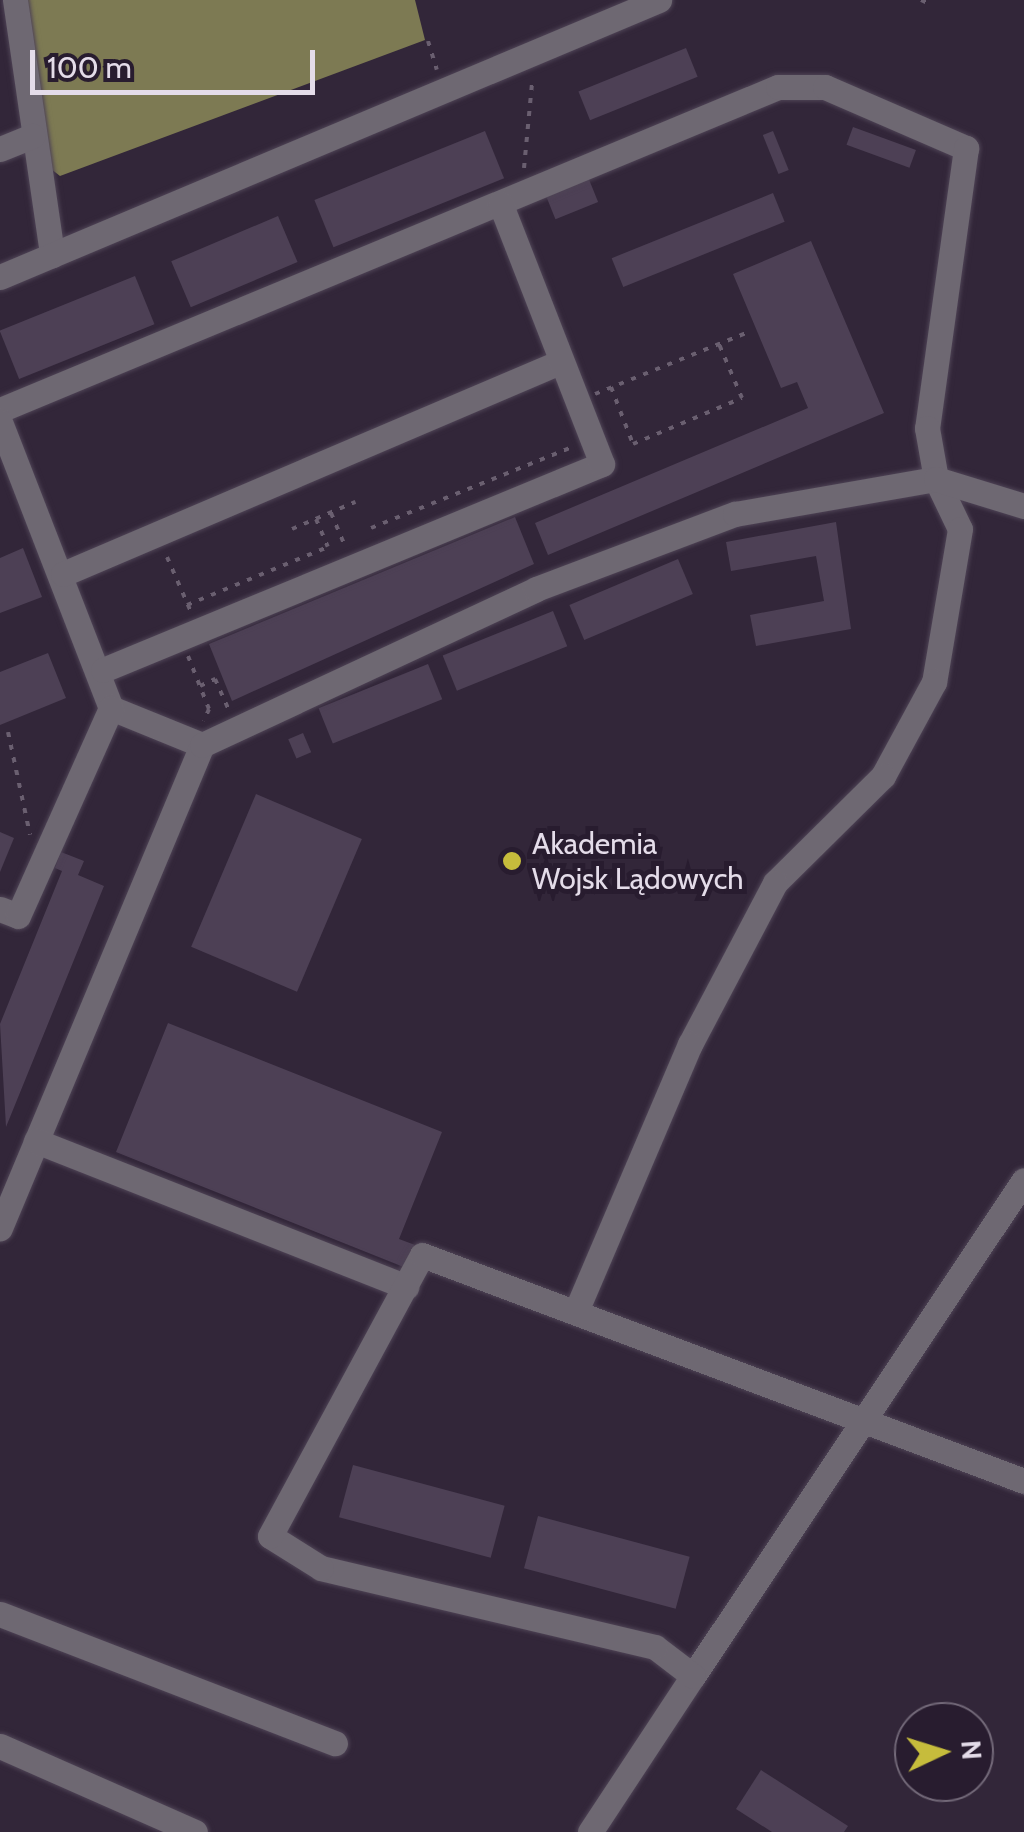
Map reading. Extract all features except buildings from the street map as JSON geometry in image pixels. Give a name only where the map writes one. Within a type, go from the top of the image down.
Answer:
[{"type":"lane","points":[[14,0],[52,255]]},
{"type":"lane","points":[[0,277],[659,0]]},
{"type":"lane","points":[[0,410],[758,92],[798,84],[824,87],[966,148],[927,428],[936,479],[958,516],[959,560],[922,712],[864,798],[775,883],[686,1054],[577,1309]]},
{"type":"lane","points":[[0,149],[33,136]]},
{"type":"lane","points":[[103,670],[602,464],[500,203]]},
{"type":"lane","points":[[63,574],[560,362]]},
{"type":"lane","points":[[0,422],[103,670],[112,708],[18,916],[0,908]]},
{"type":"lane","points":[[0,1228],[202,744],[677,531],[936,479],[1024,506]]},
{"type":"lane","points":[[112,708],[202,744]]},
{"type":"lane","points":[[36,1141],[406,1287]]},
{"type":"lane","points":[[604,1827],[693,1676],[1024,1180]]},
{"type":"lane","points":[[693,1676],[655,1647],[321,1568],[270,1536],[422,1255],[577,1309],[1024,1481]]},
{"type":"lane","points":[[0,1614],[335,1743]]},
{"type":"lane","points":[[0,1746],[196,1832]]},
{"type":"path","points":[[921,0],[930,4]]},
{"type":"path","points":[[428,41],[435,66]]},
{"type":"path","points":[[527,192],[532,83]]},
{"type":"path","points":[[576,401],[751,331]]},
{"type":"path","points":[[611,387],[633,444],[742,398],[719,344]]},
{"type":"path","points":[[371,528],[558,449],[594,445]]},
{"type":"path","points":[[292,529],[354,502]]},
{"type":"path","points":[[330,513],[347,569]]},
{"type":"path","points":[[316,519],[328,546],[347,569]]},
{"type":"path","points":[[188,604],[328,546]]},
{"type":"path","points":[[167,557],[188,604],[200,686],[209,709],[202,744]]},
{"type":"path","points":[[200,686],[216,679],[237,728]]},
{"type":"path","points":[[8,732],[30,834],[22,853]]},
{"type":"shaded area","points":[[24,0],[415,0],[425,40],[60,176],[51,169]]},
{"type":"place","name":"Akademia Wojsk Lądowych","points":[[512,861]]}]
